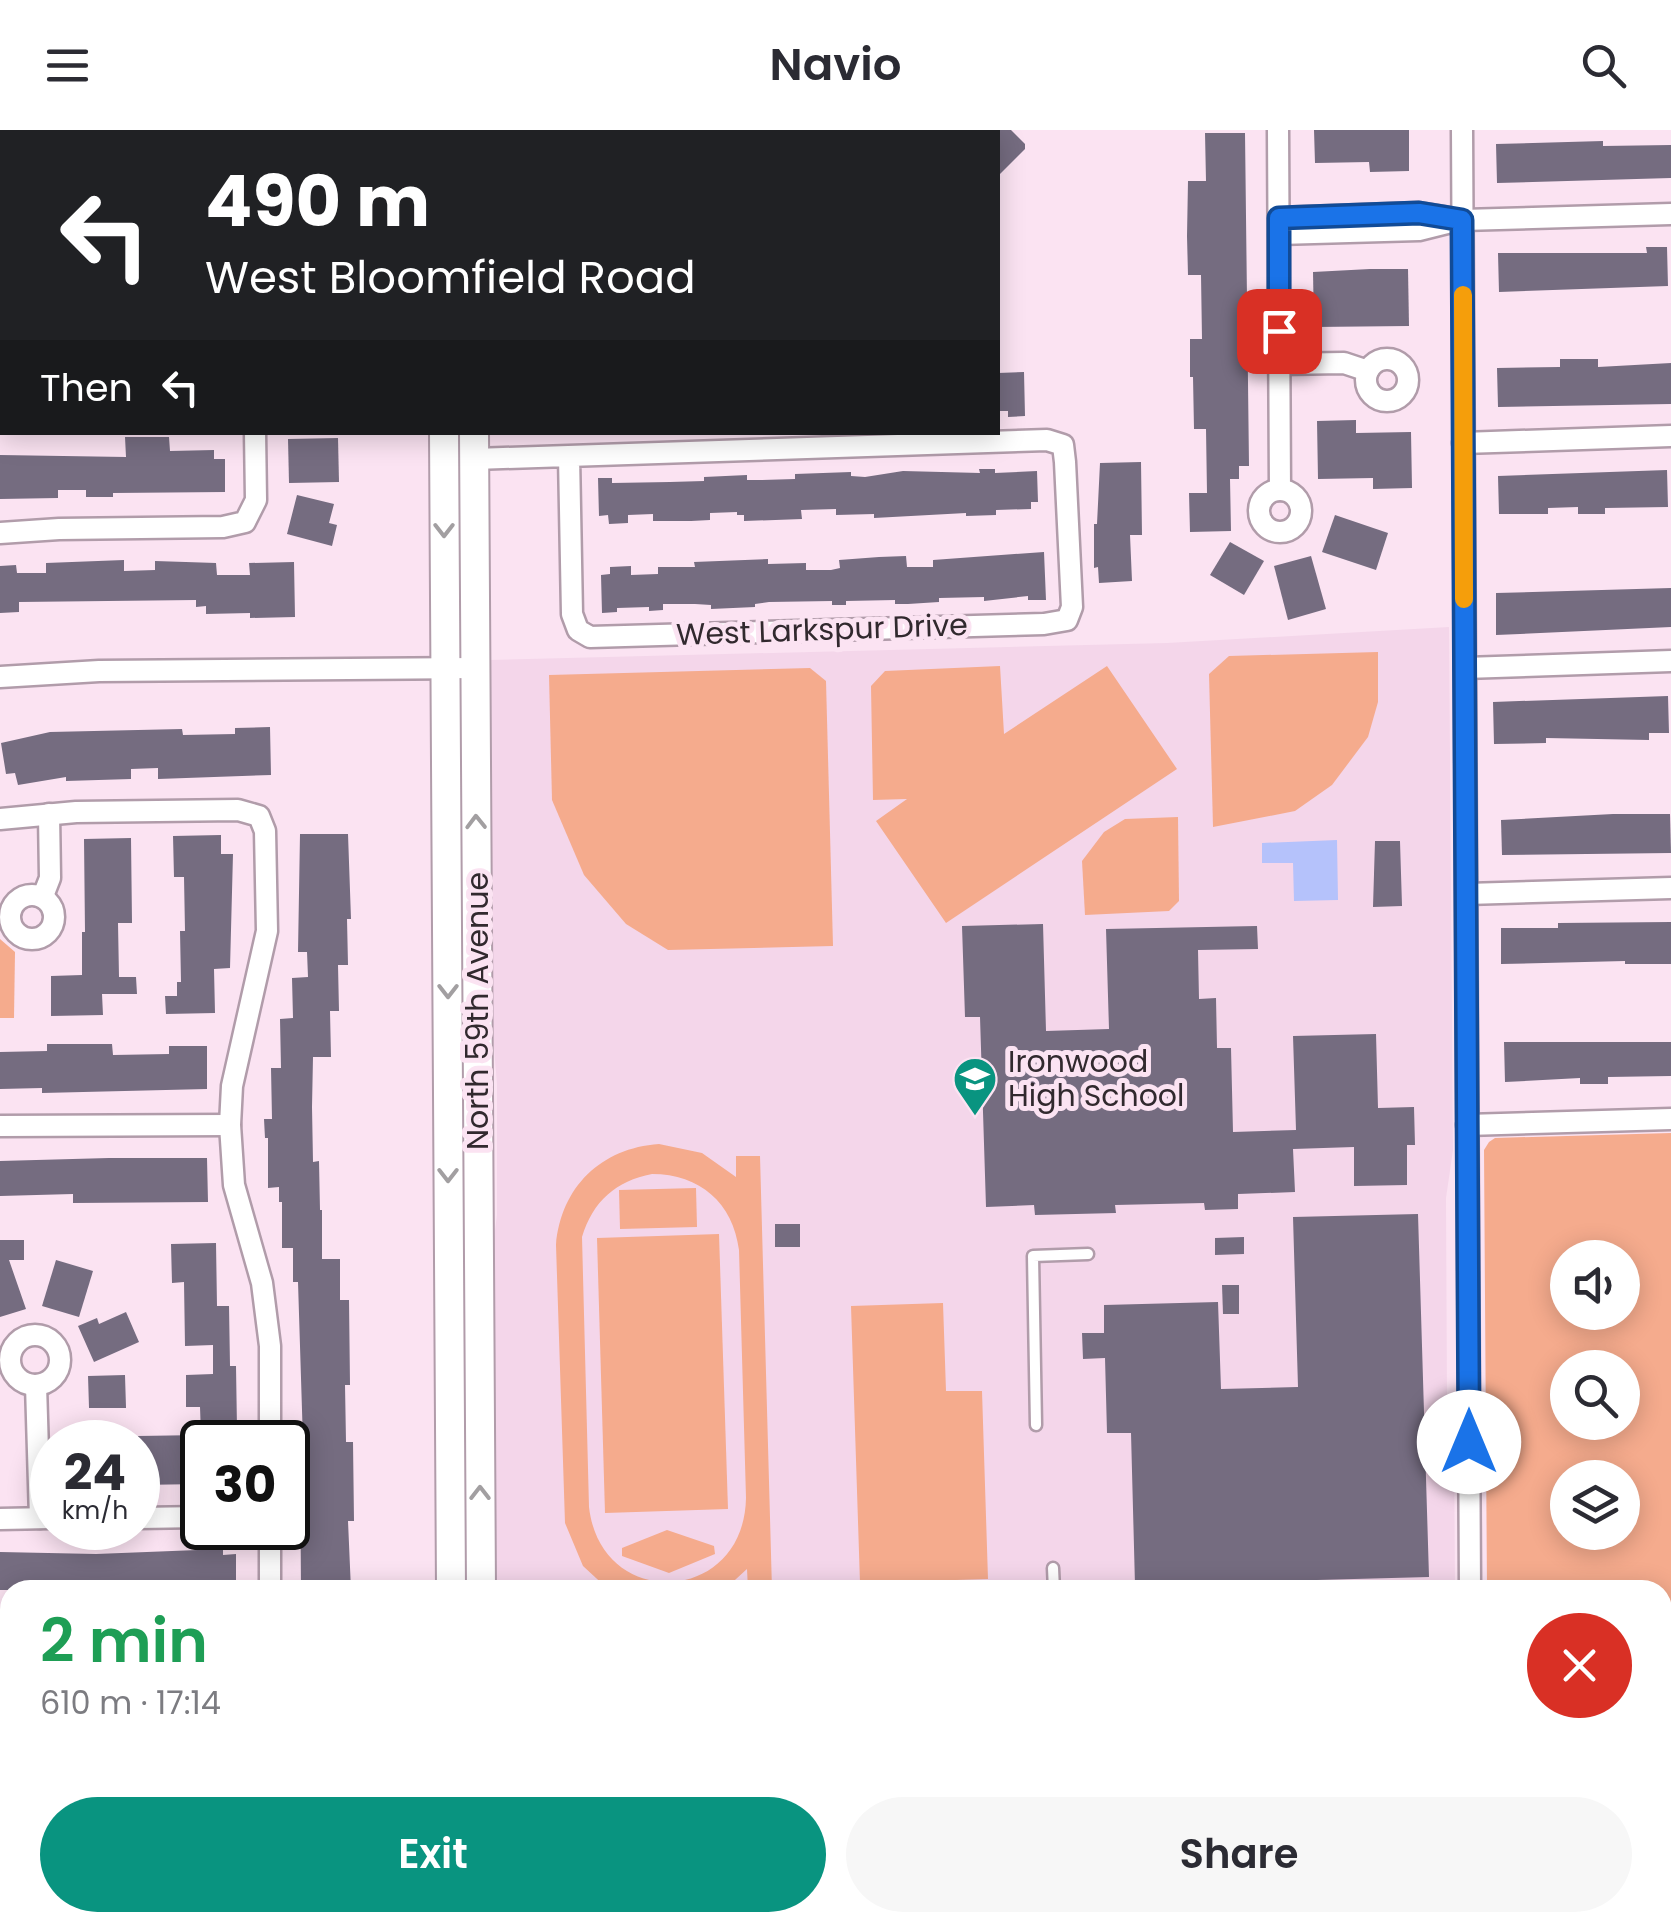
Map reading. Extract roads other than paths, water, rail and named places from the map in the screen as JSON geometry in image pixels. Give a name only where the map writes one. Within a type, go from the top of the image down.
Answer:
[{"type":"main road","name":"North 59th Avenue","points":[[444,435],[452,1580]]},
{"type":"main road","name":"North 59th Avenue","points":[[475,446],[481,1580]]},
{"type":"main road","points":[[448,1078],[460,1109],[479,1129]]},
{"type":"street","points":[[1278,130],[1280,490]]},
{"type":"street","points":[[1462,130],[1470,1580]]},
{"type":"street","points":[[1279,226],[1419,230],[1462,220],[1671,214]]},
{"type":"street","points":[[1280,364],[1344,363],[1368,370]]},
{"type":"street","points":[[0,533],[223,527],[245,522],[256,500],[256,435]]},
{"type":"street","points":[[1464,443],[1671,436]]},
{"type":"street","name":"West Larkspur Drive","points":[[1047,440],[1062,445],[1072,607],[1068,620],[1044,624],[590,637],[578,630],[572,614],[569,456],[1047,440]]},
{"type":"street","points":[[475,446],[569,456]]},
{"type":"street","points":[[1465,668],[1671,661]]},
{"type":"street","points":[[0,677],[99,671],[475,668]]},
{"type":"street","points":[[0,820],[50,814],[238,810],[259,816],[265,831],[267,931],[232,1086],[230,1125],[234,1185],[262,1283],[270,1346],[270,1420]]},
{"type":"street","points":[[43,896],[50,878],[50,814]]},
{"type":"street","points":[[1466,894],[1671,888]]},
{"type":"street","points":[[1468,1125],[1671,1118]]},
{"type":"street","points":[[0,1126],[230,1125]]},
{"type":"street","points":[[36,1385],[39,1420]]},
{"type":"street","points":[[0,1518],[30,1518]]},
{"type":"street","points":[[270,1550],[270,1580]]},
{"type":"lane","points":[[1036,1425],[1033,1256],[1088,1254]]},
{"type":"lane","points":[[1053,1568],[1054,1580]]},
{"type":"water","points":[[1337,840],[1338,900],[1294,901],[1293,863],[1262,863],[1262,843]]},
{"type":"place","name":"Ironwood High School","points":[[975,1117]]}]
